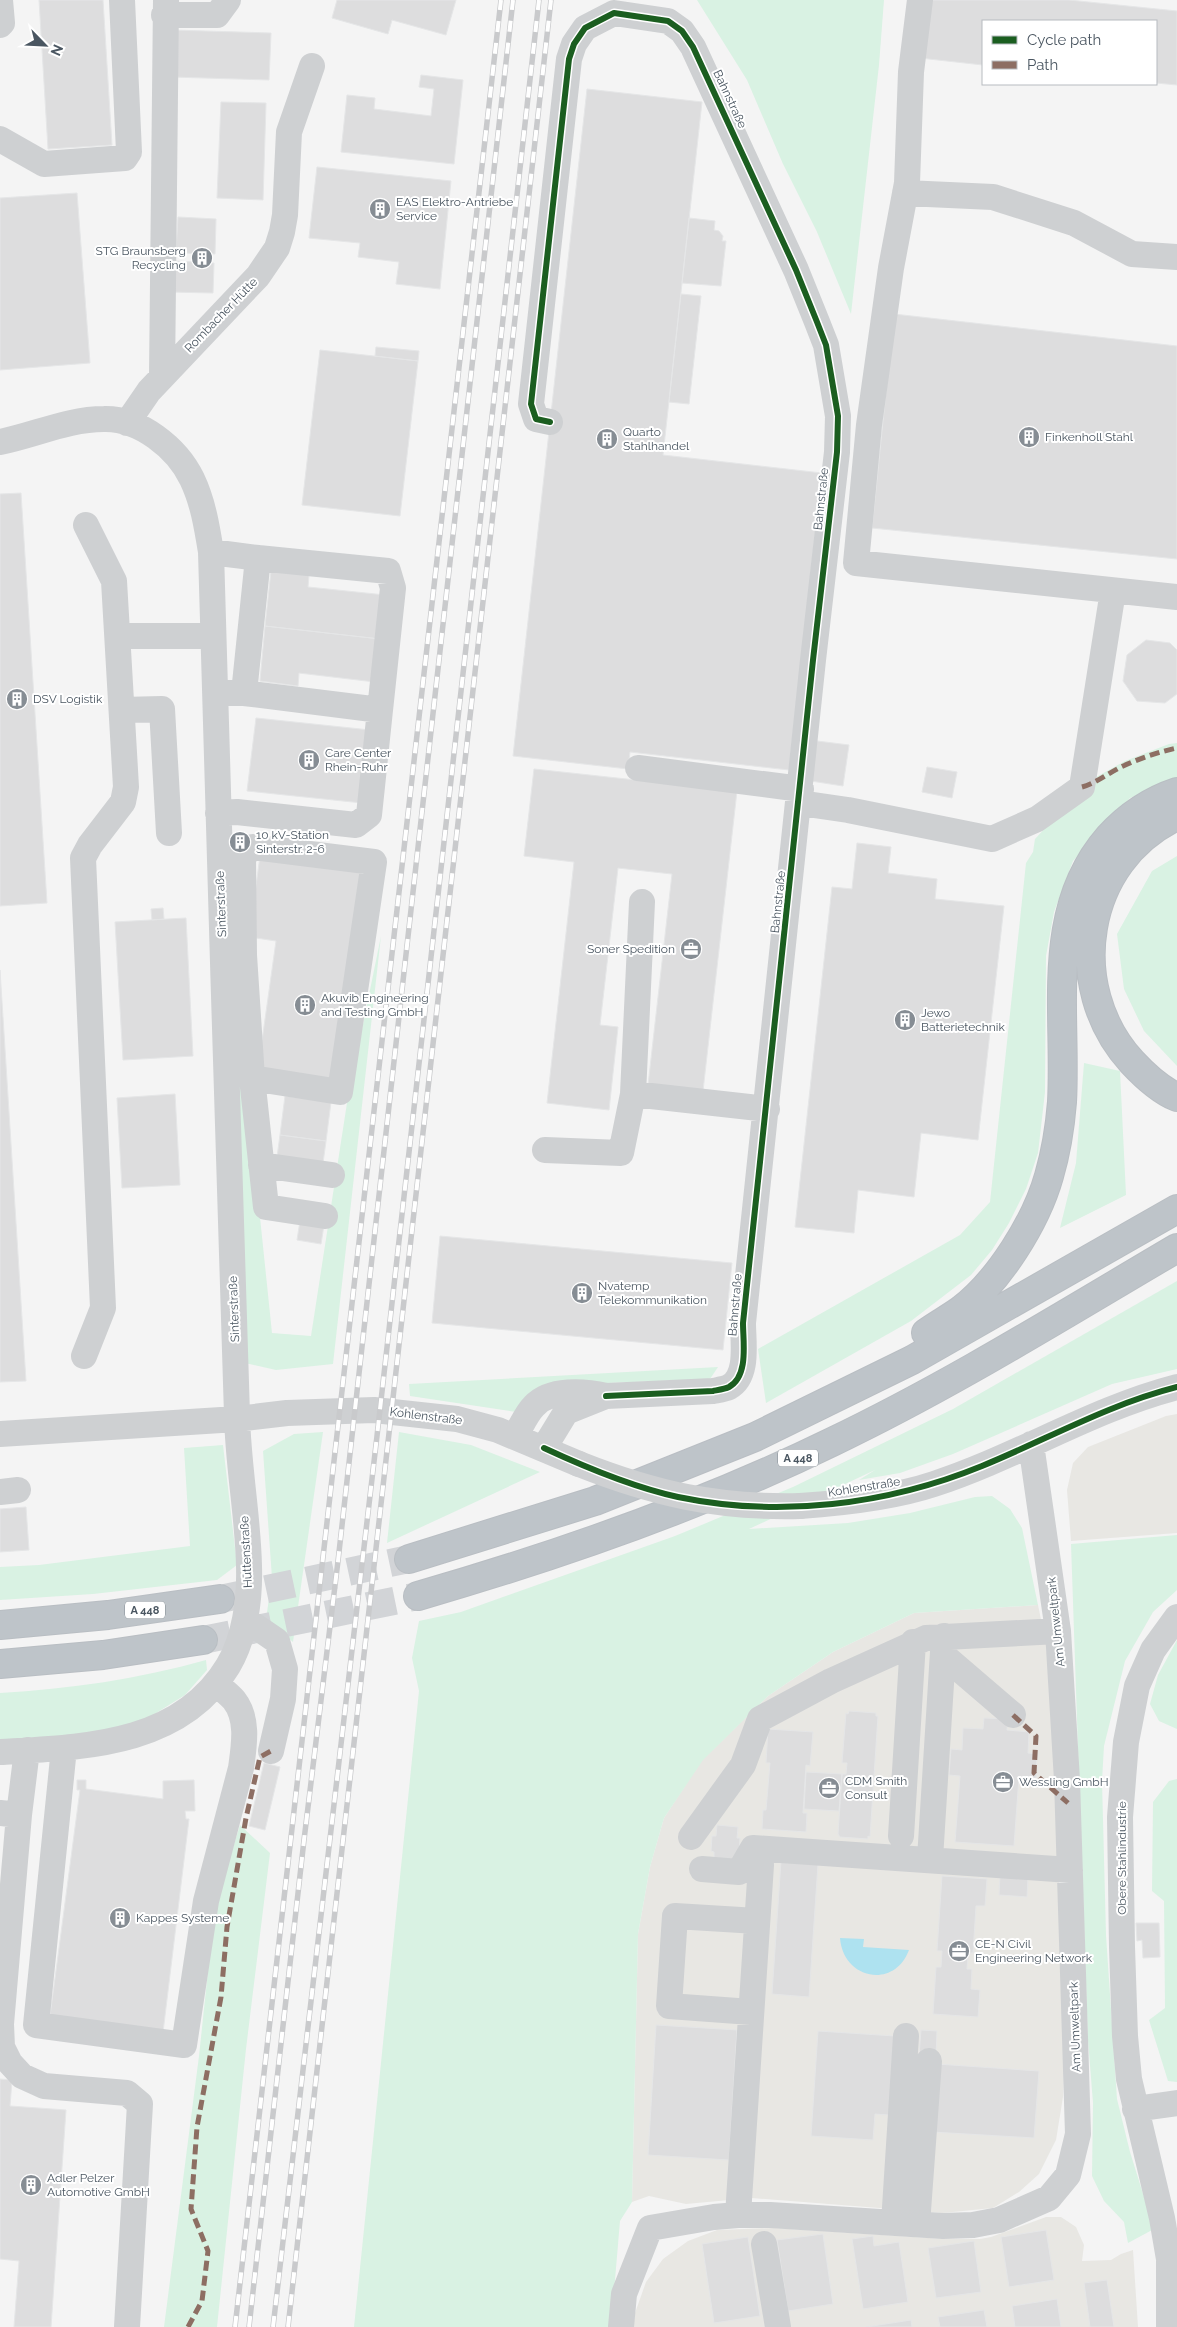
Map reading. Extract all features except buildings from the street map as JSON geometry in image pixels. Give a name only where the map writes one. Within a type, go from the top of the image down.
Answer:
[{"type":"highway","points":[[857,1388],[882,1358],[922,1336],[962,1309],[987,1285],[1014,1248],[1028,1224],[1040,1201],[1049,1177],[1059,1128],[1062,1101],[1063,960],[1067,927],[1076,891],[1083,873],[1101,846],[1119,826],[1158,798],[1177,792]]},
{"type":"highway","points":[[1177,816],[1151,832],[1128,851],[1110,876],[1096,913],[1090,946],[1094,985],[1105,1023],[1124,1053],[1143,1074],[1168,1093],[1177,1097]]},
{"type":"highway","points":[[409,1559],[595,1501],[755,1437],[921,1355],[1177,1209]]},
{"type":"highway","name":"A 448","points":[[418,1596],[509,1570],[608,1536],[771,1471],[932,1392],[1014,1346],[1177,1248]]},
{"type":"highway","name":"A 448","points":[[0,1625],[108,1615],[220,1599]]},
{"type":"highway","points":[[0,1664],[102,1655],[204,1640]]},
{"type":"street","points":[[0,0],[2,23],[0,26]]},
{"type":"street","points":[[0,139],[44,164],[125,158],[129,152],[122,0]]},
{"type":"street","points":[[162,376],[165,7],[217,15],[228,0]]},
{"type":"street","points":[[856,563],[869,425],[891,268],[905,193],[911,72],[920,0]]},
{"type":"street","name":"Bahnstraße","points":[[515,1436],[533,1407],[543,1398],[591,1392],[606,1396],[713,1391],[729,1387],[738,1379],[742,1366],[743,1323],[837,452],[838,416],[826,345],[796,270],[693,47],[682,31],[668,20],[614,13],[585,28],[574,44],[569,59],[531,404],[536,419],[550,422]]},
{"type":"street","name":"Rombacher Hütte","points":[[128,423],[149,391],[258,276],[276,248],[282,232],[285,215],[289,132],[312,66]]},
{"type":"street","points":[[905,193],[993,197],[1074,223],[1132,254],[1177,257]]},
{"type":"street","points":[[0,442],[67,424],[105,419],[128,423]]},
{"type":"street","name":"Sinterstraße","points":[[128,423],[145,429],[164,444],[180,460],[188,472],[204,512],[211,552],[218,813],[231,856],[234,955],[237,1419]]},
{"type":"street","points":[[84,1356],[103,1308],[83,858],[90,845],[124,802],[126,787],[114,581],[86,525]]},
{"type":"street","points":[[211,552],[388,571],[393,588],[369,815],[356,825],[237,812],[218,813]]},
{"type":"street","points":[[244,693],[258,558]]},
{"type":"street","points":[[825,560],[1177,598]]},
{"type":"street","points":[[638,768],[800,796],[848,810],[992,838],[1037,819],[1082,787],[1113,591]]},
{"type":"street","points":[[118,636],[213,636]]},
{"type":"street","points":[[215,693],[244,693],[380,710]]},
{"type":"street","points":[[122,710],[162,709],[169,833]]},
{"type":"street","points":[[231,856],[253,846],[374,862],[340,1092],[252,1078]]},
{"type":"street","points":[[545,1150],[621,1153],[633,1094],[642,902]]},
{"type":"street","points":[[234,955],[252,1078],[266,1207],[325,1216]]},
{"type":"street","points":[[633,1094],[767,1109]]},
{"type":"street","points":[[261,1165],[332,1175]]},
{"type":"street","name":"Kohlenstraße","points":[[0,1434],[237,1419],[287,1413],[374,1410],[457,1419],[515,1436],[631,1484],[678,1497],[741,1505],[800,1506],[886,1496],[933,1485],[1138,1397],[1177,1387]]},
{"type":"street","name":"Bahnstraße","points":[[544,1448],[566,1412],[606,1396]]},
{"type":"street","name":"Hüttenstraße","points":[[0,1752],[103,1744],[137,1735],[172,1722],[198,1702],[216,1684],[237,1650],[245,1619],[249,1566],[237,1419]]},
{"type":"street","name":"Am Umweltpark","points":[[621,2327],[624,2294],[650,2228],[714,2217],[738,2215],[973,2225],[999,2220],[1049,2198],[1068,2175],[1078,2134],[1070,1870],[1058,1631],[1031,1444]]},
{"type":"street","name":"Obere Stahlindustrie","points":[[1169,2327],[1170,2217],[1135,2110],[1129,2079],[1125,2036],[1121,1927],[1120,1817],[1126,1742],[1137,1686],[1153,1650],[1177,1618]]},
{"type":"street","points":[[245,1619],[277,1642],[285,1669],[283,1699],[271,1751]]},
{"type":"street","points":[[944,1646],[1058,1631]]},
{"type":"street","points":[[691,1837],[743,1765],[760,1719],[832,1681],[913,1642],[926,1638],[944,1646],[1013,1715]]},
{"type":"street","points":[[901,1836],[913,1642]]},
{"type":"street","points":[[930,1859],[944,1646]]},
{"type":"street","points":[[64,1748],[36,2025],[184,2046],[206,1901],[241,1768],[244,1748],[244,1722],[234,1700],[216,1684]]},
{"type":"street","points":[[27,1750],[10,1814],[1,2024],[2,2047],[10,2063],[22,2076],[44,2086],[126,2093],[140,2104],[127,2327]]},
{"type":"street","points":[[702,1870],[739,1872],[753,1848],[1070,1870]]},
{"type":"street","points":[[738,2215],[761,1865]]},
{"type":"street","points":[[751,2012],[668,2006],[675,1916],[757,1921]]},
{"type":"street","points":[[905,2223],[906,2036]]},
{"type":"street","points":[[905,2223],[929,2061]]},
{"type":"street","points":[[1135,2110],[1177,2103]]},
{"type":"street","points":[[764,2244],[778,2327]]},
{"type":"shaded area","points":[[1177,1414],[1177,1533],[1071,1541],[1067,1490],[1073,1463],[1088,1447],[1166,1416]]},
{"type":"shaded area","points":[[1038,1605],[1046,1644],[1051,1692],[1065,2030],[1063,2097],[1056,2140],[1039,2174],[1019,2192],[993,2208],[943,2213],[751,2198],[686,2204],[649,2196],[632,2202],[638,1934],[650,1867],[664,1818],[702,1760],[768,1696],[833,1652],[914,1613]]},
{"type":"shaded area","points":[[1046,2217],[1061,2217],[1076,2227],[1084,2245],[1082,2261],[1111,2260],[1133,2250],[1138,2327],[633,2327],[635,2313],[646,2282],[663,2259],[688,2241],[717,2230],[774,2228],[944,2239],[980,2239],[991,2237]]},
{"type":"green space","points":[[697,0],[884,0],[879,65],[851,314],[817,232],[783,164],[747,80]]},
{"type":"green space","points":[[1177,743],[1177,779],[1130,798],[1073,861],[1054,912],[1046,956],[1045,1092],[1038,1153],[1026,1189],[1009,1223],[992,1250],[971,1275],[911,1321],[766,1403],[758,1349],[960,1235],[990,1202],[1026,863],[1033,852],[1035,839],[1089,781],[1125,761],[1169,744]]},
{"type":"green space","points":[[1177,856],[1177,1066],[1144,1031],[1124,989],[1117,934],[1152,871]]},
{"type":"green space","points":[[381,936],[333,1364],[276,1370],[245,1363],[234,966],[272,1333],[311,1336],[347,1103]]},
{"type":"green space","points":[[1084,1063],[1120,1071],[1126,1195],[1060,1228],[1076,1163]]},
{"type":"green space","points":[[1177,1281],[1177,1369],[1112,1384],[953,1454],[900,1473],[859,1480],[875,1470],[749,1529],[848,1523],[910,1513],[975,1497],[992,1496],[1010,1509],[1022,1528],[1038,1605],[914,1613],[833,1652],[768,1696],[703,1760],[664,1818],[650,1867],[638,1934],[632,2202],[620,2221],[611,2327],[354,2327],[419,1691],[412,1658],[419,1621],[461,1612],[675,1536],[793,1487],[953,1409]]},
{"type":"green space","points":[[718,1367],[710,1379],[556,1385],[516,1412],[410,1396],[409,1384]]},
{"type":"green space","points":[[323,1432],[293,1642],[266,1619],[272,1578],[263,1451],[294,1434]]},
{"type":"green space","points":[[399,1432],[471,1445],[540,1472],[387,1543]]},
{"type":"green space","points":[[223,1445],[237,1565],[217,1580],[93,1594],[0,1600],[0,1567],[39,1565],[190,1546],[184,1448]]},
{"type":"green space","points":[[1177,1535],[1177,1590],[1153,1612],[1125,1661],[1104,1746],[1102,1781],[1106,1935],[1117,2099],[1130,2152],[1154,2229],[1128,2243],[1124,2222],[1104,2201],[1092,2176],[1093,2103],[1088,2040],[1071,1544]]},
{"type":"green space","points":[[1177,1640],[1177,1729],[1159,1721],[1150,1704],[1158,1675]]},
{"type":"green space","points":[[206,1660],[207,1670],[185,1695],[137,1725],[85,1737],[0,1743],[0,1693],[52,1689],[130,1678]]},
{"type":"green space","points":[[1177,1779],[1177,2082],[1168,2081],[1149,2020],[1165,2008],[1164,1901],[1152,1891],[1153,1802],[1169,1781]]},
{"type":"green space","points":[[240,1825],[270,1853],[246,2049],[217,2327],[164,2327],[199,2056],[215,1905]]},
{"type":"water","points":[[840,1938],[864,1939],[863,1947],[909,1950],[902,1963],[892,1971],[881,1975],[870,1974],[859,1970],[850,1963],[843,1952]]},
{"type":"tunnel","points":[[225,1598],[409,1559]]},
{"type":"tunnel","points":[[203,1640],[418,1596]]},
{"type":"railway","points":[[235,2327],[501,0]]},
{"type":"railway","points":[[249,2327],[304,1840],[338,1561],[513,0]]},
{"type":"railway","points":[[273,2327],[377,1436],[539,0]]},
{"type":"railway","points":[[288,2327],[551,0]]},
{"type":"marked path","points":[[1082,787],[1134,761],[1177,748]]},
{"type":"marked path","points":[[1013,1715],[1036,1736],[1034,1773],[1068,1803]]},
{"type":"marked path","points":[[188,2327],[202,2301],[208,2251],[191,2209],[197,2127],[221,1997],[227,1927],[246,1818],[260,1757],[271,1751]]},
{"type":"cycle path","points":[[550,422],[536,419],[531,404],[569,59],[574,44],[585,28],[614,13],[668,21],[682,31],[693,47],[796,270],[817,322],[826,345],[838,416],[837,452],[813,660],[743,1323],[744,1358],[742,1367],[740,1375],[729,1387],[713,1391],[606,1396]]},
{"type":"cycle path","points":[[544,1448],[610,1476],[678,1497],[716,1503],[755,1506],[794,1507],[832,1504],[909,1490],[946,1479],[1006,1456],[1126,1403],[1177,1387]]},
{"type":"place","name":"EAS Elektro-Antriebe Service","points":[[380,209]]},
{"type":"place","name":"STG Braunsberg Recycling","points":[[202,258]]},
{"type":"place","name":"Finkenholl Stahl","points":[[1029,437]]},
{"type":"place","name":"Quarto Stahlhandel","points":[[607,439]]},
{"type":"place","name":"DSV Logistik","points":[[17,699]]},
{"type":"place","name":"Care Center Rhein-Ruhr","points":[[309,760]]},
{"type":"place","name":"10 kV-Station Sinterstr. 2-6","points":[[240,842]]},
{"type":"place","name":"Soner Spedition","points":[[691,949]]},
{"type":"place","name":"Akuvib Engineering and Testing GmbH","points":[[305,1005]]},
{"type":"place","name":"Jewo Batterietechnik","points":[[905,1020]]},
{"type":"place","name":"Nvatemp Telekommunikation","points":[[582,1293]]},
{"type":"place","name":"Wessling GmbH","points":[[1003,1782]]},
{"type":"place","name":"CDM Smith Consult","points":[[829,1788]]},
{"type":"place","name":"Kappes Systeme","points":[[120,1918]]},
{"type":"place","name":"CE-N Civil Engineering Network","points":[[959,1951]]},
{"type":"place","name":"Adler Pelzer Automotive GmbH","points":[[31,2185]]}]
